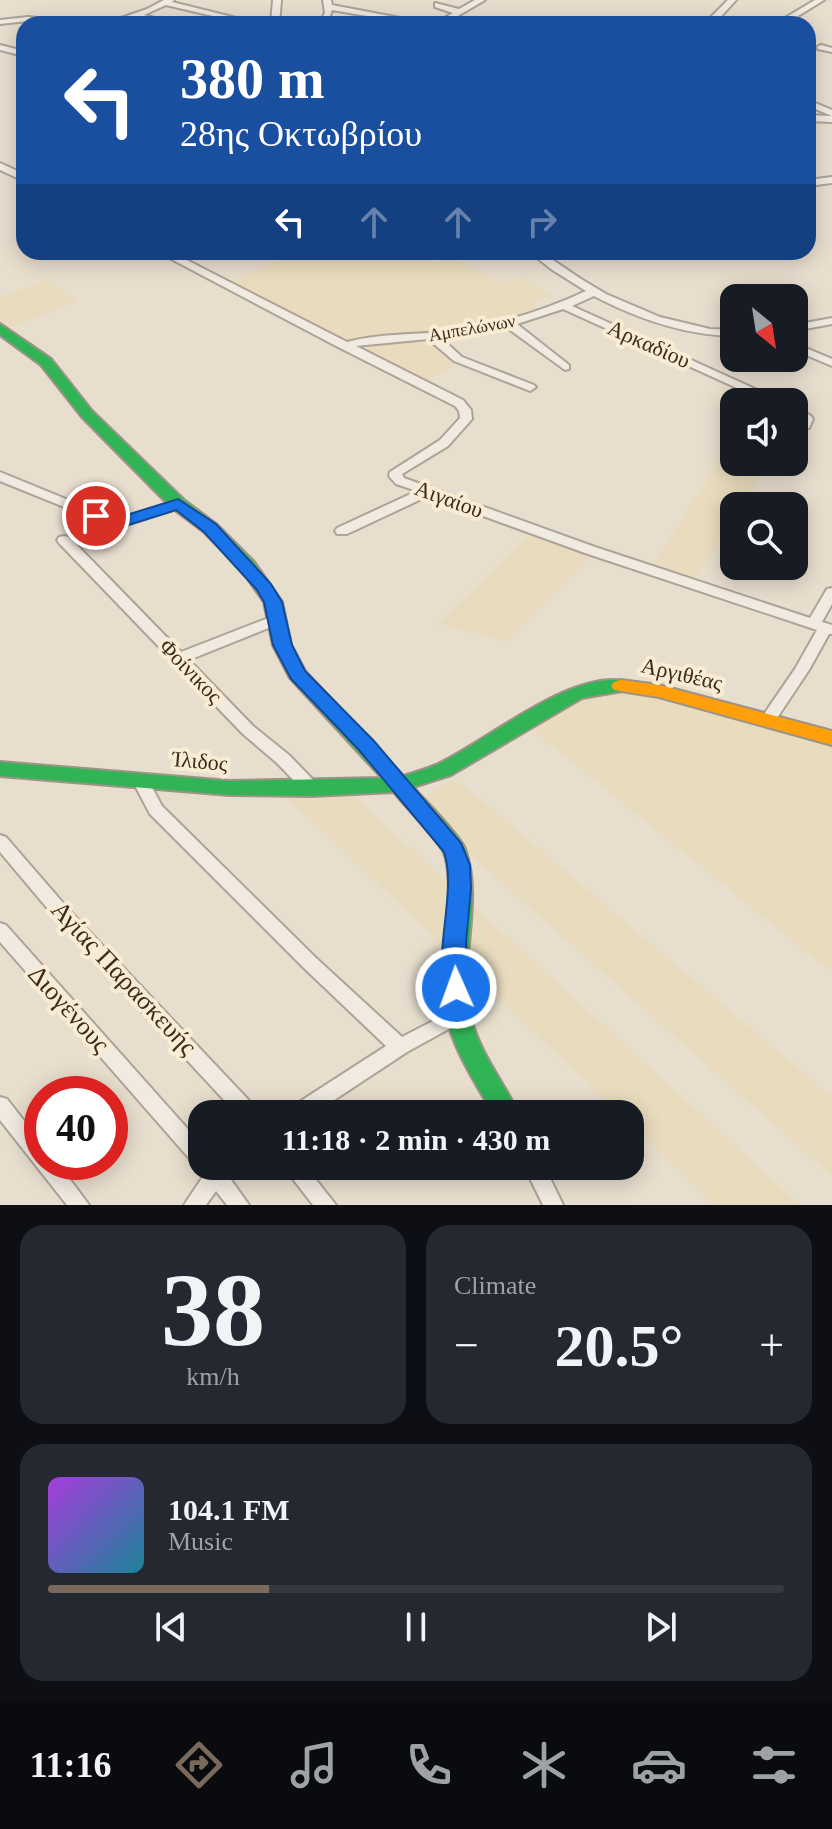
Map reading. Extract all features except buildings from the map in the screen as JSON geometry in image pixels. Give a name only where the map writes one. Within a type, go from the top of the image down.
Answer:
[{"type":"street","points":[[238,0],[249,2]]},
{"type":"street","points":[[452,16],[481,0]]},
{"type":"street","points":[[717,16],[732,0]]},
{"type":"street","points":[[793,16],[820,0]]},
{"type":"street","points":[[136,16],[168,1],[226,16]]},
{"type":"street","points":[[328,3],[390,16]]},
{"type":"street","points":[[438,5],[459,12]]},
{"type":"street","points":[[821,47],[832,50]]},
{"type":"street","name":"Αιγαίου","points":[[178,260],[459,403],[465,410],[466,419],[444,443],[396,472],[395,476],[400,481],[590,550],[824,627]]},
{"type":"street","points":[[548,260],[596,291],[652,318],[720,332]]},
{"type":"street","name":"Αμπελώνων","points":[[344,346],[373,339],[431,336],[507,322],[564,306],[596,291]]},
{"type":"street","name":"Αρκαδίου","points":[[564,306],[747,388]]},
{"type":"street","points":[[808,325],[832,321]]},
{"type":"street","points":[[507,322],[565,367]]},
{"type":"street","points":[[0,328],[46,362],[87,414],[178,504],[210,528],[248,566],[273,602],[282,645],[297,674],[366,746],[454,849],[459,865],[455,943],[458,1015],[471,1049],[498,1100]]},
{"type":"street","points":[[431,336],[458,359],[530,387]]},
{"type":"street","points":[[808,352],[832,363]]},
{"type":"street","points":[[1,477],[116,524],[178,504]]},
{"type":"street","points":[[342,531],[428,491]]},
{"type":"street","name":"Φοίνικος","points":[[69,545],[248,730],[283,759],[312,789]]},
{"type":"street","points":[[768,720],[802,670],[824,627],[832,592]]},
{"type":"street","points":[[180,658],[276,620]]},
{"type":"street","name":"Αργιθέας","points":[[397,785],[444,770],[568,697],[604,686],[646,688],[832,738]]},
{"type":"street","name":"Ίλιδος","points":[[0,769],[230,788],[312,789],[397,785]]},
{"type":"street","points":[[140,780],[156,810],[310,963],[400,1047]]},
{"type":"street","name":"Αγίας Παρασκευής","points":[[0,841],[64,916],[236,1100]]},
{"type":"street","name":"Διογένους","points":[[0,930],[188,1143]]},
{"type":"street","points":[[319,1100],[400,1047],[458,1015]]},
{"type":"street","points":[[0,1105],[24,1136]]},
{"type":"street","points":[[59,1180],[79,1205]]},
{"type":"street","points":[[194,1205],[211,1180]]},
{"type":"street","points":[[224,1180],[239,1205]]},
{"type":"street","points":[[305,1180],[326,1205]]},
{"type":"street","points":[[541,1180],[553,1205]]},
{"type":"shaded area","points":[[279,260],[429,260],[435,263],[458,260],[502,284],[523,276],[551,296],[533,304],[539,311],[518,318],[429,334],[375,335],[340,342],[228,282]]},
{"type":"shaded area","points":[[47,280],[78,302],[5,329],[0,326],[0,297]]},
{"type":"shaded area","points":[[428,338],[456,364],[422,382],[347,346]]},
{"type":"shaded area","points":[[720,460],[720,476],[763,476],[752,492],[720,492],[720,541],[694,580],[652,566]]},
{"type":"shaded area","points":[[530,533],[593,555],[506,641],[438,624]]},
{"type":"shaded area","points":[[633,689],[832,741],[832,973],[540,736],[533,726],[579,696]]},
{"type":"shaded area","points":[[455,778],[832,1097],[832,1176],[413,804]]},
{"type":"shaded area","points":[[350,793],[800,1205],[715,1205],[644,1137],[644,1100],[605,1100],[284,795]]},
{"type":"traffic: fast","points":[[0,328],[46,362],[87,414],[178,504],[210,528],[248,566],[273,602],[282,645],[297,674],[366,746],[454,849],[460,888],[455,972],[458,1014],[472,1053],[498,1100]]},
{"type":"traffic: fast","points":[[0,769],[230,788],[312,789],[397,785],[444,770],[576,693],[604,686],[621,686]]},
{"type":"traffic: slow","points":[[621,686],[659,691],[832,738]]},
{"type":"route","points":[[96,516],[116,524],[178,504],[210,528],[265,587],[273,602],[282,645],[297,674],[366,746],[454,849],[459,865],[460,888],[455,943],[456,988]]}]
